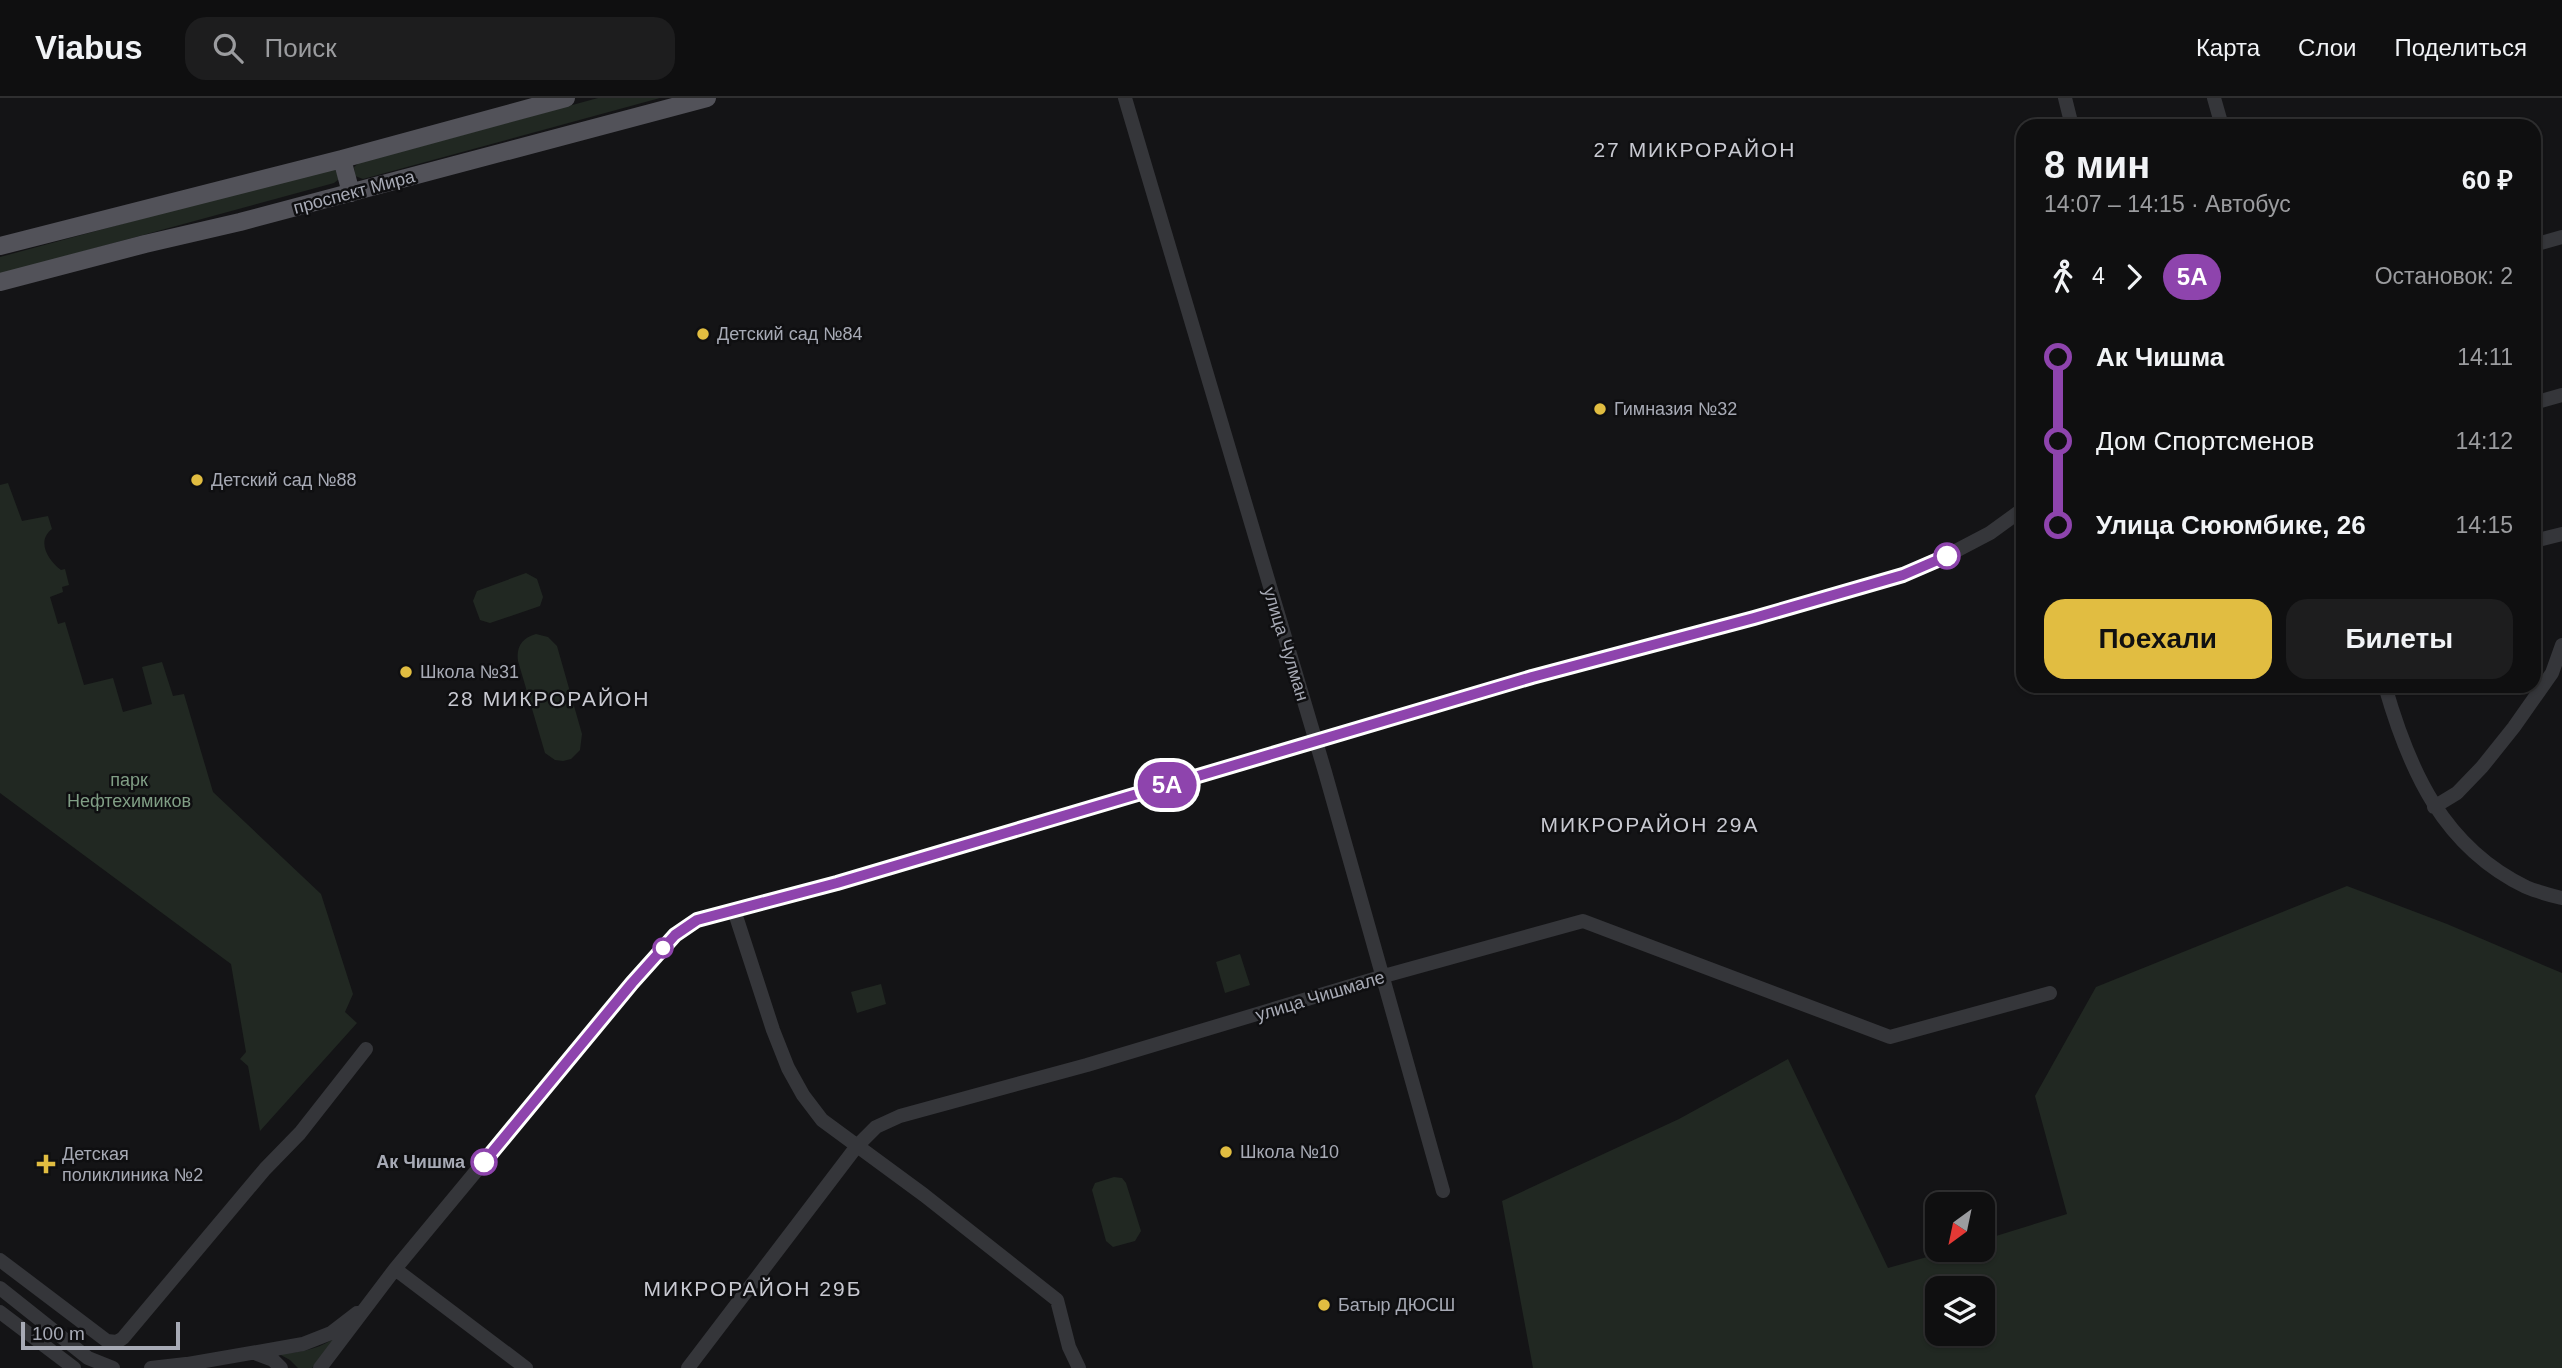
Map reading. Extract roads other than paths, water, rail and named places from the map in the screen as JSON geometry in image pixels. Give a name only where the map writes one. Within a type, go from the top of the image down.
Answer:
[{"type":"main road","name":"проспект Мира","points":[[0,246],[342,159],[566,98]]},
{"type":"main road","name":"проспект Мира","points":[[0,282],[707,98]]},
{"type":"main road","points":[[342,159],[351,192]]},
{"type":"street","name":"улица Чулман","points":[[1125,98],[1384,976],[1443,1191]]},
{"type":"street","points":[[2065,98],[2070,119]]},
{"type":"street","points":[[2214,98],[2220,119]]},
{"type":"street","points":[[2541,243],[2562,237]]},
{"type":"street","points":[[2541,401],[2562,395]]},
{"type":"street","points":[[320,1368],[395,1269],[632,983],[675,935],[697,920],[837,883],[1315,740],[1903,575],[1990,533],[2016,514]]},
{"type":"street","points":[[2541,539],[2562,534]]},
{"type":"street","points":[[2541,689],[2552,673],[2562,645]]},
{"type":"street","points":[[2387,693],[2418,780],[2434,807],[2487,864],[2529,888],[2562,898]]},
{"type":"street","points":[[2434,807],[2457,793],[2482,767],[2538,693]]},
{"type":"street","points":[[734,910],[773,1030],[788,1068],[803,1095],[822,1119],[1057,1300],[1069,1347],[1079,1368]]},
{"type":"street","name":"улица Чишмале","points":[[688,1368],[857,1146],[876,1127],[901,1116],[1583,921],[1890,1037],[1920,1031],[2050,993]]},
{"type":"street","points":[[0,1260],[107,1340],[117,1342],[271,1162],[300,1133],[366,1049]]},
{"type":"street","points":[[395,1269],[526,1368]]},
{"type":"street","points":[[0,1288],[88,1359],[113,1368]]},
{"type":"street","points":[[151,1368],[183,1366],[317,1339],[331,1333],[367,1306]]},
{"type":"street","points":[[0,1312],[74,1368]]},
{"type":"street","points":[[256,1353],[273,1360],[281,1368]]},
{"type":"place","name":"Детский сад №84","points":[[703,334]]},
{"type":"place","name":"Гимназия №32","points":[[1600,409]]},
{"type":"place","name":"Детский сад №88","points":[[197,480]]},
{"type":"place","name":"Школа №31","points":[[406,672]]},
{"type":"place","name":"Школа №10","points":[[1226,1152]]},
{"type":"place","name":"Ак Чишма","points":[[484,1162]]},
{"type":"place","name":"Детская поликлиника №2","points":[[46,1164]]},
{"type":"place","name":"Батыр ДЮСШ","points":[[1324,1305]]},
{"type":"district","name":"27 МИКРОРАЙОН","points":[[1695,149]]},
{"type":"district","name":"28 МИКРОРАЙОН","points":[[549,698]]},
{"type":"district","name":"МИКРОРАЙОН 29А","points":[[1650,824]]},
{"type":"district","name":"МИКРОРАЙОН 29Б","points":[[753,1288]]},
{"type":"park label","name":"парк Нефтехимиков","points":[[129,790]]}]
